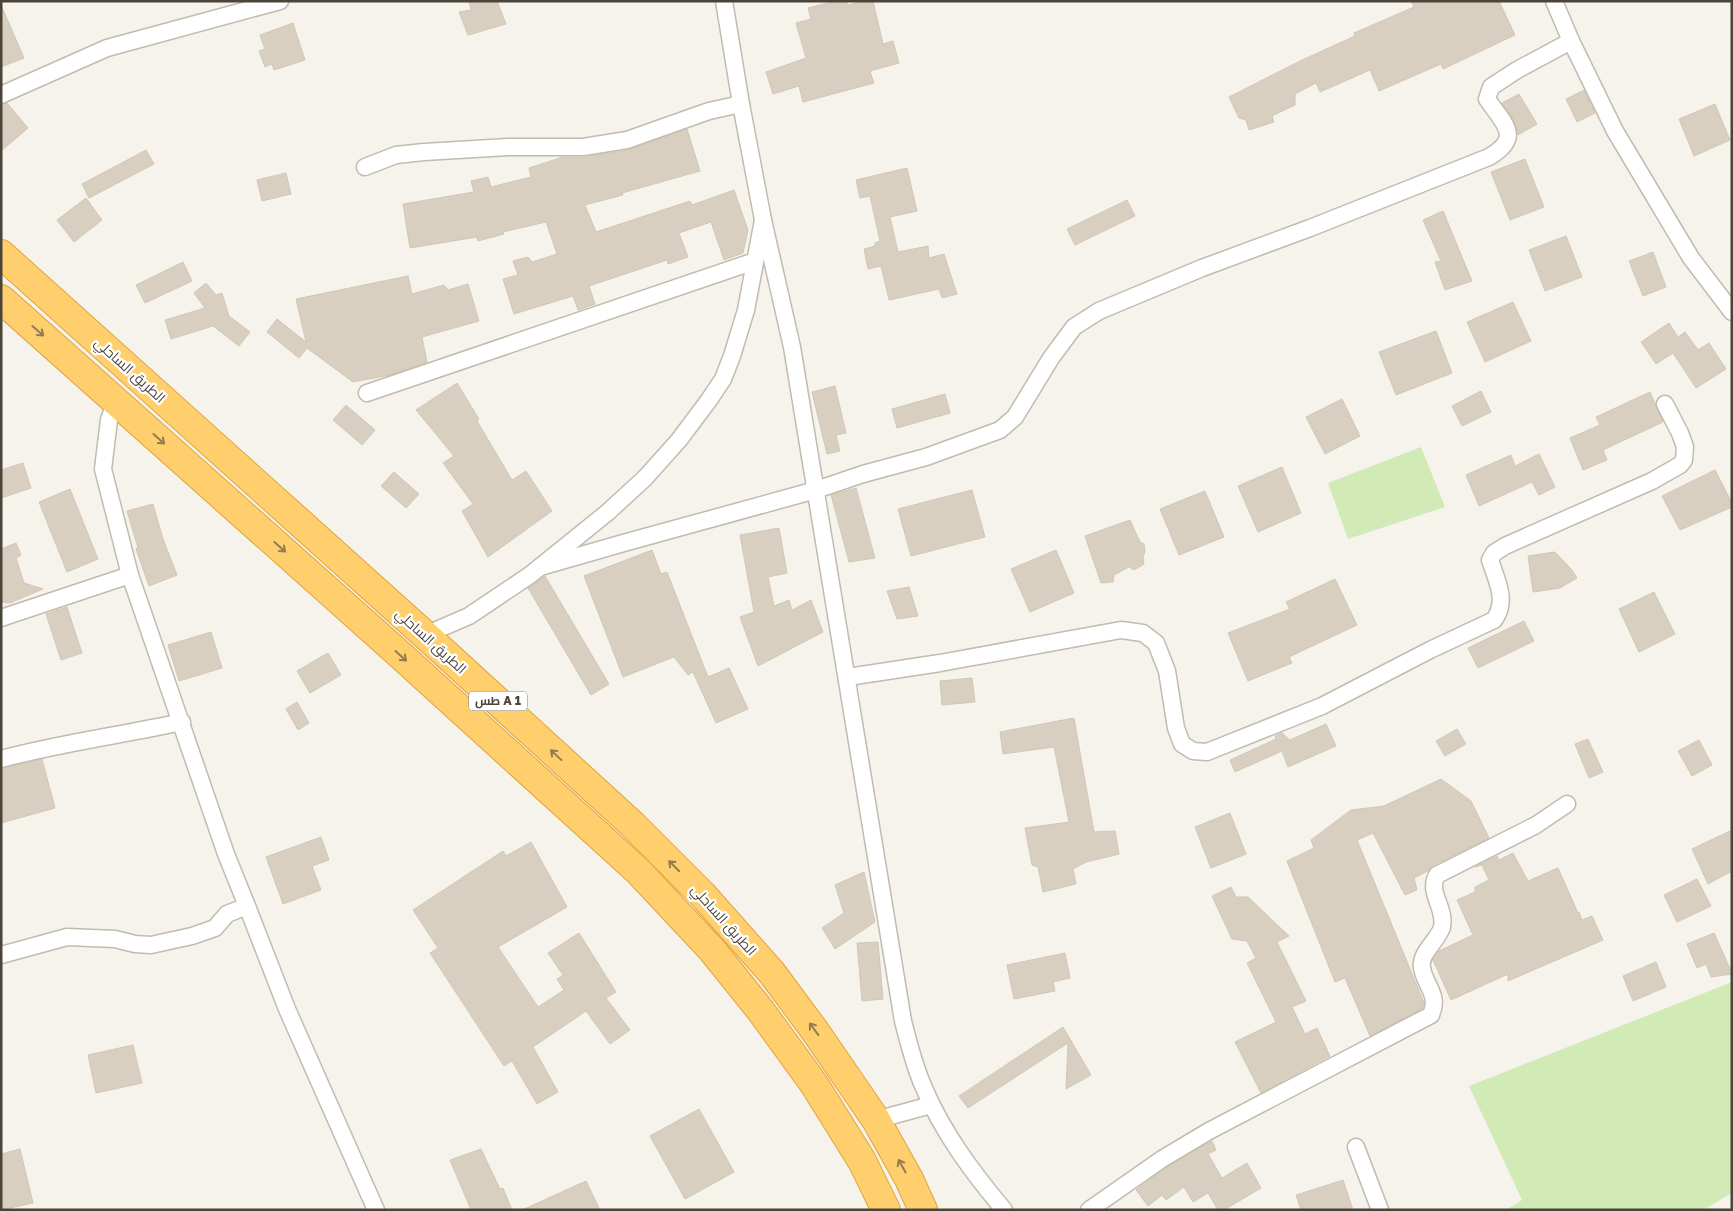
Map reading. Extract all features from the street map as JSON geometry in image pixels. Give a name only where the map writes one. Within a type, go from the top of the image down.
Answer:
[{"type":"highway","name":"الطريق الساحلي","points":[[1,254],[425,635],[633,825],[702,894],[772,973],[815,1031],[876,1120],[909,1179],[923,1210]]},
{"type":"highway","name":"طس A 1","points":[[1,299],[397,652],[639,872],[712,950],[766,1018],[824,1100],[862,1161],[886,1210]]},
{"type":"street","points":[[1,95],[107,48],[280,1]]},
{"type":"street","points":[[724,1],[763,220],[792,347],[848,676],[903,1021],[914,1061],[932,1105],[969,1167],[1004,1210]]},
{"type":"street","points":[[1554,1],[1571,41],[1615,131],[1691,258],[1732,312]]},
{"type":"street","points":[[540,567],[816,490],[863,474],[926,457],[1000,430],[1015,417],[1051,358],[1074,327],[1099,311],[1202,268],[1423,184],[1498,152],[1506,144],[1508,136],[1507,129],[1487,99],[1491,86],[1516,70],[1571,41]]},
{"type":"street","points":[[365,167],[396,155],[424,152],[508,147],[583,147],[627,140],[709,111],[741,104]]},
{"type":"street","points":[[425,635],[469,616],[540,567],[608,512],[645,478],[679,440],[723,379],[732,356],[746,310],[763,220]]},
{"type":"street","points":[[367,393],[755,261]]},
{"type":"street","points":[[116,400],[108,428],[103,469],[130,575],[226,854],[287,1010],[376,1210]]},
{"type":"street","points":[[848,676],[940,663],[1121,630],[1143,633],[1156,644],[1167,671],[1176,728],[1182,744],[1193,751],[1207,752],[1322,706],[1430,650],[1494,620],[1500,612],[1501,596],[1490,560],[1494,553],[1524,537],[1652,481],[1680,465],[1684,460],[1685,447],[1666,404]]},
{"type":"street","points":[[1,618],[130,575]]},
{"type":"street","points":[[1,759],[38,749],[121,735],[182,722]]},
{"type":"street","points":[[1088,1210],[1209,1131],[1431,1014],[1435,1001],[1421,965],[1423,957],[1439,934],[1442,925],[1442,916],[1433,888],[1433,882],[1437,875],[1536,824],[1567,804]]},
{"type":"street","points":[[1,955],[67,937],[115,939],[135,944],[152,945],[215,928],[227,914],[247,906]]},
{"type":"street","points":[[876,1120],[932,1105]]},
{"type":"street","points":[[1356,1147],[1380,1210]]},
{"type":"green space","points":[[1421,447],[1445,507],[1348,539],[1328,483]]},
{"type":"green space","points":[[1732,982],[1732,1193],[1703,1210],[1506,1210],[1522,1200],[1469,1086]]},
{"type":"building","points":[[469,1],[497,1],[506,24],[468,35],[459,12],[471,10]]},
{"type":"building","points":[[835,1],[846,1],[848,5],[873,1],[883,44],[893,41],[899,63],[870,71],[874,83],[803,102],[799,86],[773,94],[766,72],[806,58],[796,23],[811,19],[808,8]]},
{"type":"building","points":[[1411,1],[1499,1],[1515,35],[1443,69],[1441,64],[1379,91],[1370,70],[1320,92],[1316,83],[1295,94],[1295,105],[1272,116],[1274,122],[1249,130],[1246,120],[1239,118],[1229,97],[1355,36],[1354,33],[1414,7]]},
{"type":"building","points":[[1,5],[24,58],[1,67]]},
{"type":"building","points":[[293,23],[305,60],[274,70],[272,64],[265,67],[259,51],[265,49],[260,35]]},
{"type":"building","points":[[1584,90],[1595,113],[1577,122],[1566,99]]},
{"type":"building","points":[[1519,94],[1537,124],[1518,135],[1513,119],[1502,103]]},
{"type":"building","points":[[7,103],[28,128],[1,151],[1,105]]},
{"type":"building","points":[[1715,104],[1730,140],[1694,156],[1679,119]]},
{"type":"building","points":[[687,129],[700,171],[585,205],[596,232],[690,201],[692,205],[734,190],[748,230],[743,253],[724,260],[711,222],[679,233],[688,257],[668,264],[667,260],[589,286],[595,304],[578,310],[573,296],[514,314],[503,279],[518,275],[513,261],[528,257],[532,262],[557,254],[546,222],[503,232],[504,234],[478,241],[477,237],[410,248],[403,204],[474,192],[471,181],[488,177],[491,187],[531,177],[529,168],[563,157],[585,157],[629,150]]},
{"type":"building","points":[[146,150],[154,164],[89,198],[82,184]]},
{"type":"building","points":[[1525,159],[1544,207],[1510,220],[1491,172]]},
{"type":"building","points":[[907,168],[917,211],[890,217],[898,252],[928,246],[929,258],[944,254],[957,294],[942,298],[939,289],[889,300],[881,266],[868,269],[864,249],[875,246],[875,243],[880,241],[870,196],[860,198],[856,180]]},
{"type":"building","points":[[286,173],[291,194],[262,201],[257,180]]},
{"type":"building","points":[[86,198],[102,220],[74,242],[57,220]]},
{"type":"building","points":[[1127,200],[1135,216],[1075,245],[1067,229]]},
{"type":"building","points":[[1443,211],[1472,281],[1445,290],[1435,262],[1441,261],[1423,220]]},
{"type":"building","points":[[1566,236],[1582,277],[1545,291],[1529,250]]},
{"type":"building","points":[[1653,252],[1666,287],[1643,296],[1629,261]]},
{"type":"building","points":[[183,262],[192,281],[145,303],[136,285]]},
{"type":"building","points":[[408,276],[412,294],[444,285],[448,290],[468,284],[479,321],[422,337],[427,362],[390,375],[353,382],[307,348],[299,358],[267,332],[277,319],[306,342],[296,299]]},
{"type":"building","points":[[206,283],[216,295],[222,293],[229,316],[250,332],[239,346],[213,326],[171,339],[165,320],[205,308],[194,293]]},
{"type":"building","points":[[1513,302],[1531,341],[1485,362],[1467,322]]},
{"type":"building","points":[[1669,323],[1678,337],[1685,332],[1698,350],[1709,343],[1726,369],[1696,388],[1673,353],[1656,364],[1641,342]]},
{"type":"building","points":[[1436,331],[1452,373],[1396,395],[1379,352]]},
{"type":"building","points":[[457,383],[512,480],[526,471],[552,511],[488,557],[462,511],[473,504],[443,463],[454,456],[416,410]]},
{"type":"building","points":[[835,386],[846,433],[836,435],[840,451],[827,454],[812,392]]},
{"type":"building","points":[[1481,391],[1491,412],[1462,426],[1452,406]]},
{"type":"building","points":[[1650,392],[1663,422],[1603,450],[1607,460],[1583,470],[1570,438],[1600,425],[1596,417]]},
{"type":"building","points":[[945,394],[950,413],[897,428],[892,409]]},
{"type":"building","points":[[1342,399],[1360,436],[1325,454],[1306,417]]},
{"type":"building","points":[[346,405],[375,430],[362,445],[333,420]]},
{"type":"building","points":[[1539,454],[1555,487],[1539,495],[1532,482],[1479,506],[1466,475],[1511,455],[1515,466]]},
{"type":"building","points":[[23,463],[31,488],[1,498],[1,470]]},
{"type":"building","points":[[1282,467],[1301,513],[1258,532],[1238,486]]},
{"type":"building","points":[[1715,470],[1732,503],[1732,507],[1680,530],[1662,496]]},
{"type":"building","points":[[394,472],[419,494],[406,508],[381,486]]},
{"type":"building","points":[[856,488],[875,558],[849,562],[831,495]]},
{"type":"building","points":[[70,489],[98,559],[67,572],[39,502]]},
{"type":"building","points":[[972,490],[985,537],[911,556],[898,509]]},
{"type":"building","points":[[1205,491],[1224,537],[1179,555],[1160,509]]},
{"type":"building","points":[[153,504],[163,539],[177,575],[149,586],[136,549],[138,548],[127,511]]},
{"type":"building","points":[[1130,520],[1140,542],[1144,544],[1144,564],[1134,570],[1129,567],[1114,575],[1113,582],[1101,583],[1085,536]]},
{"type":"building","points":[[779,528],[787,573],[768,577],[774,606],[789,600],[792,610],[811,600],[823,632],[758,666],[740,617],[754,612],[740,535]]},
{"type":"building","points":[[16,543],[21,555],[16,558],[24,583],[43,589],[10,603],[1,602],[1,549]]},
{"type":"building","points":[[652,550],[661,574],[667,572],[708,677],[729,668],[748,709],[716,723],[693,672],[688,675],[674,657],[623,677],[584,576]]},
{"type":"building","points":[[1056,550],[1074,593],[1030,612],[1011,569]]},
{"type":"building","points":[[1555,552],[1577,578],[1560,588],[1533,592],[1528,556]]},
{"type":"building","points":[[545,576],[609,684],[591,695],[528,588]]},
{"type":"building","points":[[1335,579],[1357,625],[1289,657],[1292,663],[1248,681],[1228,633],[1290,609],[1286,602]]},
{"type":"building","points":[[909,587],[918,616],[897,619],[887,591]]},
{"type":"building","points":[[1654,592],[1675,634],[1639,652],[1619,609]]},
{"type":"building","points":[[67,607],[82,653],[61,660],[46,614]]},
{"type":"building","points":[[1524,621],[1534,641],[1478,668],[1468,648]]},
{"type":"building","points":[[211,632],[222,668],[179,681],[168,645]]},
{"type":"building","points":[[328,653],[341,675],[310,693],[297,671]]},
{"type":"building","points":[[972,678],[975,702],[942,705],[940,681]]},
{"type":"building","points":[[297,702],[309,723],[298,730],[286,709]]},
{"type":"building","points":[[1074,718],[1094,832],[1115,831],[1119,854],[1086,862],[1073,869],[1076,884],[1043,892],[1038,867],[1032,865],[1025,828],[1069,822],[1054,747],[1003,754],[1000,732]]},
{"type":"building","points":[[1326,724],[1336,746],[1288,767],[1282,751],[1235,772],[1230,760],[1276,739],[1275,736],[1282,733],[1290,740]]},
{"type":"building","points":[[1457,729],[1466,744],[1445,756],[1436,741]]},
{"type":"building","points":[[1588,739],[1603,772],[1589,778],[1575,744]]},
{"type":"building","points":[[1699,740],[1712,765],[1692,776],[1678,751]]},
{"type":"building","points":[[42,759],[55,808],[1,823],[1,769]]},
{"type":"building","points":[[1441,779],[1471,801],[1489,838],[1432,866],[1428,871],[1414,878],[1417,890],[1405,895],[1373,833],[1357,840],[1424,1003],[1423,1008],[1370,1036],[1345,978],[1335,982],[1287,861],[1314,848],[1311,840],[1351,810],[1384,806]]},
{"type":"building","points":[[1230,813],[1246,854],[1211,868],[1195,827]]},
{"type":"building","points":[[1732,830],[1732,871],[1708,884],[1692,849]]},
{"type":"building","points":[[321,837],[329,860],[312,866],[321,890],[283,904],[266,857]]},
{"type":"building","points":[[531,842],[567,907],[498,947],[538,1007],[564,990],[557,979],[563,975],[548,953],[579,933],[616,992],[606,998],[630,1030],[610,1044],[586,1011],[533,1047],[558,1092],[537,1104],[512,1061],[504,1066],[430,953],[438,948],[413,910],[503,851],[506,856]]},
{"type":"building","points":[[1513,853],[1528,881],[1558,868],[1582,920],[1592,916],[1603,940],[1508,981],[1508,974],[1451,1000],[1433,960],[1439,951],[1473,935],[1457,900],[1475,892],[1475,887],[1489,880],[1482,865],[1475,867],[1497,856],[1499,860]]},
{"type":"building","points":[[864,872],[875,922],[835,949],[822,928],[844,913],[835,885]]},
{"type":"building","points":[[1697,879],[1711,906],[1677,922],[1664,895]]},
{"type":"building","points":[[1231,887],[1236,897],[1248,897],[1289,936],[1277,942],[1306,1001],[1292,1007],[1305,1034],[1317,1028],[1330,1056],[1261,1093],[1235,1042],[1276,1022],[1247,963],[1256,958],[1247,941],[1232,939],[1212,896]]},
{"type":"building","points":[[1714,933],[1732,974],[1711,977],[1706,964],[1697,968],[1687,944]]},
{"type":"building","points":[[878,942],[883,999],[862,1001],[857,943]]},
{"type":"building","points":[[1065,953],[1070,978],[1053,982],[1055,991],[1014,999],[1007,965]]},
{"type":"building","points":[[1656,962],[1666,987],[1633,1001],[1623,976]]},
{"type":"building","points":[[1063,1027],[1091,1075],[1066,1089],[1068,1043],[968,1108],[959,1096]]},
{"type":"building","points":[[133,1045],[142,1083],[96,1093],[88,1055]]},
{"type":"building","points":[[699,1109],[734,1172],[685,1199],[650,1136]]},
{"type":"building","points":[[1212,1141],[1216,1150],[1208,1154],[1222,1178],[1247,1163],[1261,1188],[1224,1210],[1218,1210],[1208,1193],[1193,1202],[1184,1187],[1166,1200],[1162,1195],[1148,1206],[1136,1190],[1167,1167]]},
{"type":"building","points":[[20,1149],[33,1203],[1,1210],[1,1154]]},
{"type":"building","points":[[481,1149],[500,1189],[503,1188],[512,1210],[471,1210],[450,1160]]},
{"type":"building","points":[[1343,1180],[1353,1210],[1301,1210],[1296,1195]]},
{"type":"building","points":[[586,1181],[600,1210],[522,1210]]}]
